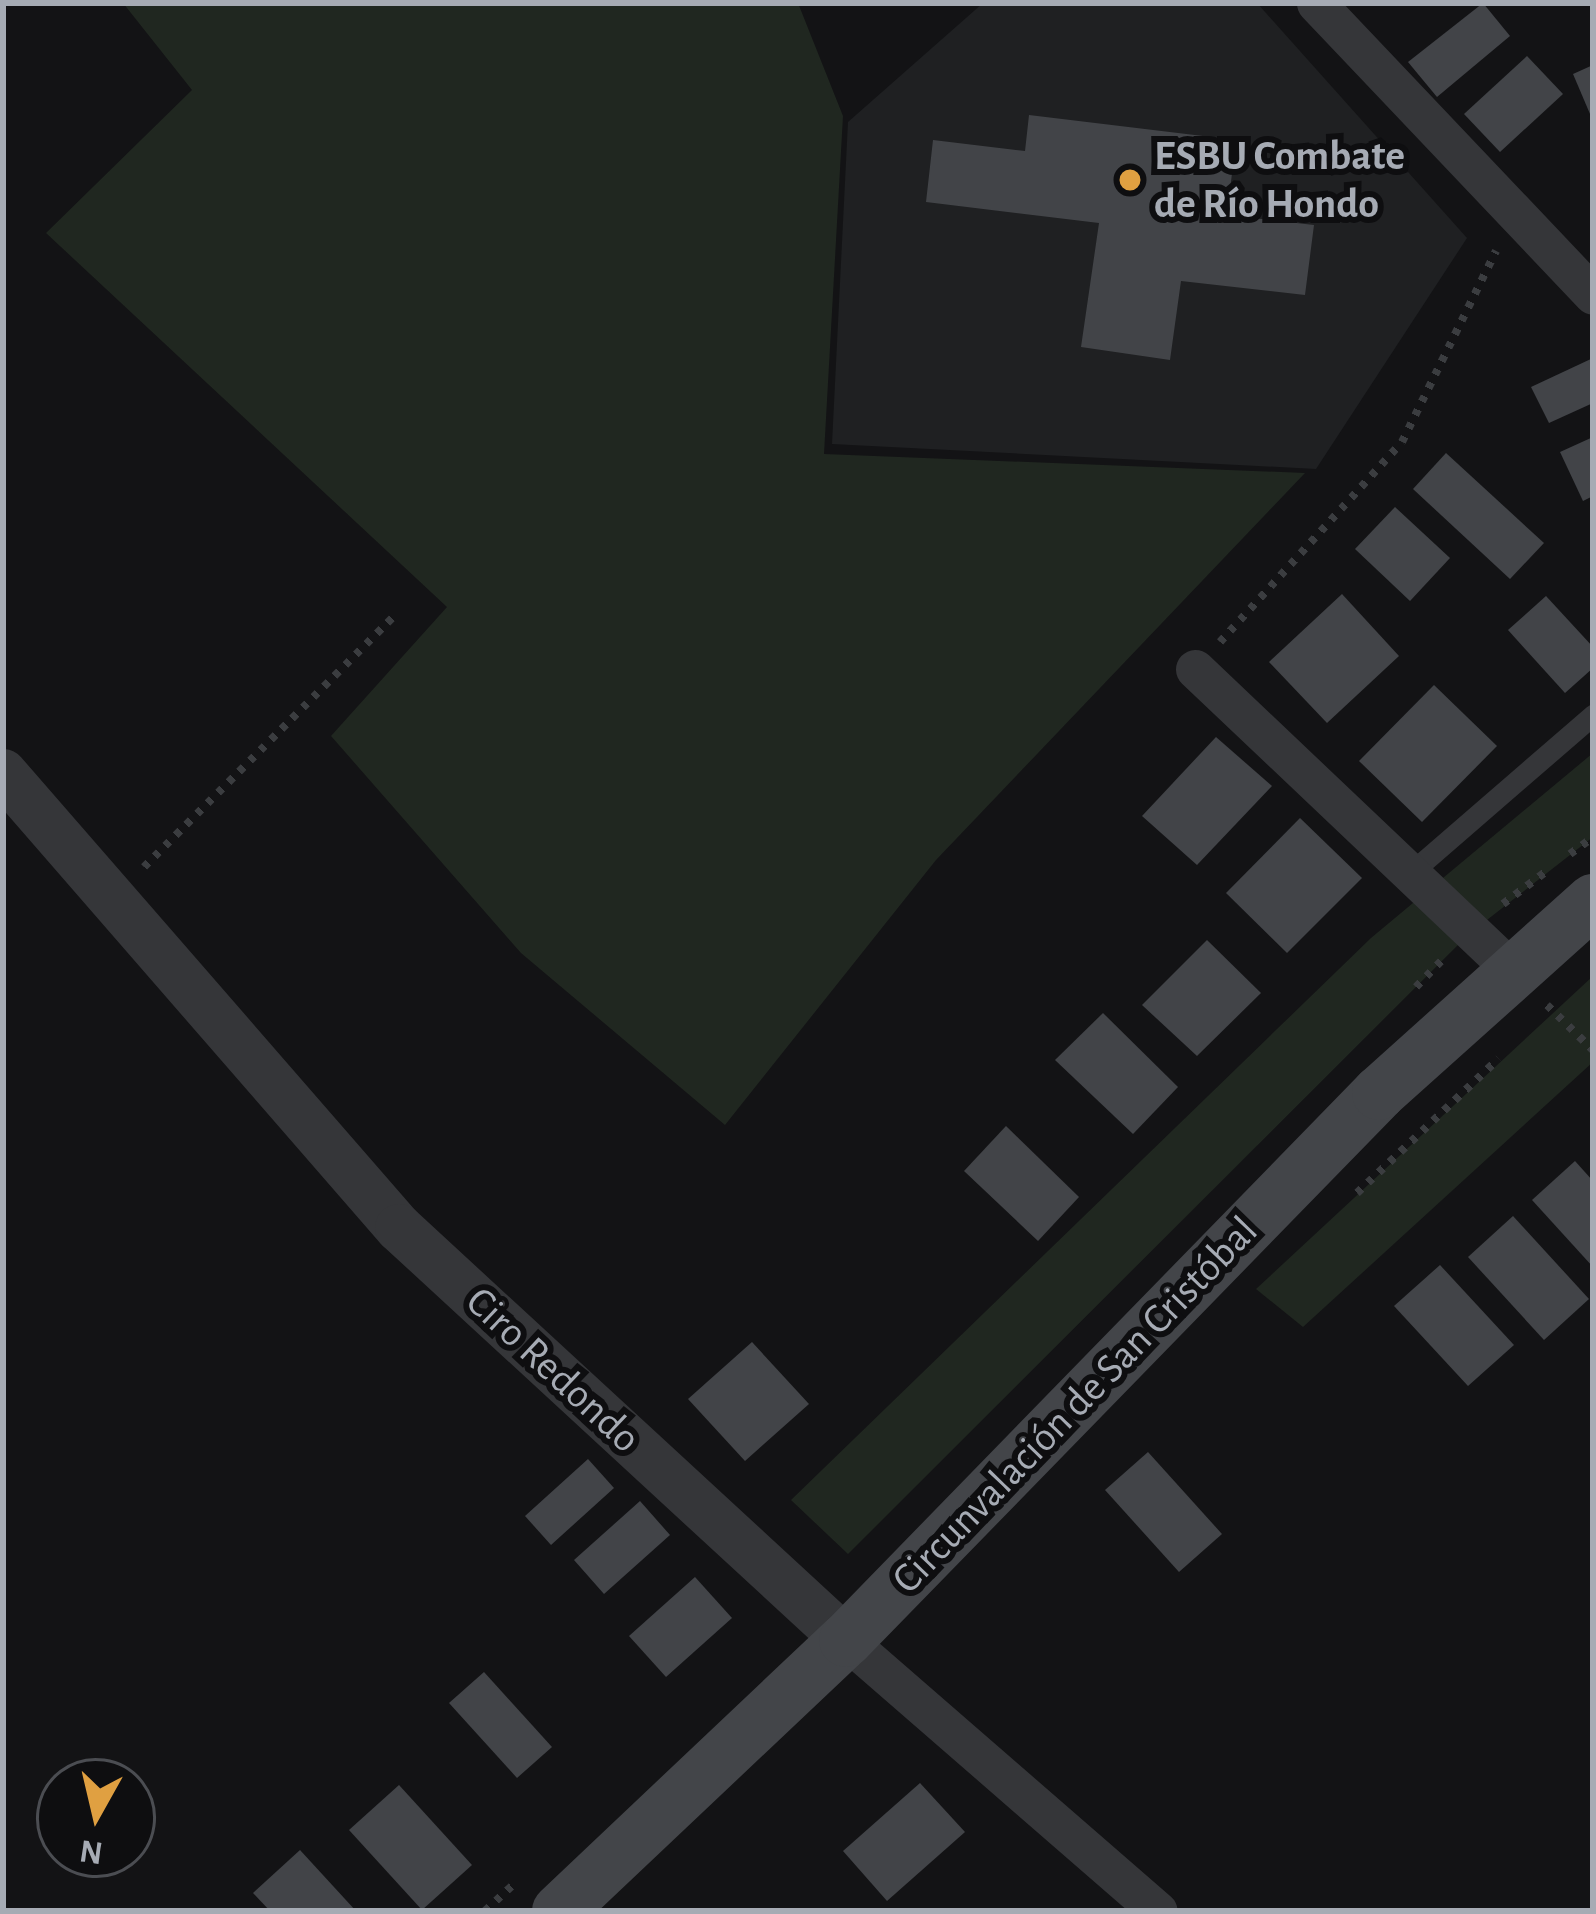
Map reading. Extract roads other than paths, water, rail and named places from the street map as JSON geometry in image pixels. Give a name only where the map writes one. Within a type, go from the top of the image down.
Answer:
[{"type":"main road","name":"Circunvalación de San Cristóbal","points":[[559,1911],[846,1640],[1379,1093],[1593,901]]},
{"type":"street","points":[[1316,3],[1513,217],[1593,296]]},
{"type":"street","points":[[1195,669],[1511,970]]},
{"type":"street","name":"Ciro Redondo","points":[[3,773],[399,1228],[846,1640],[1158,1911]]},
{"type":"lane","points":[[1408,875],[1593,715]]},
{"type":"place","name":"ESBU Combate de Río Hondo","points":[[1130,180]]}]
